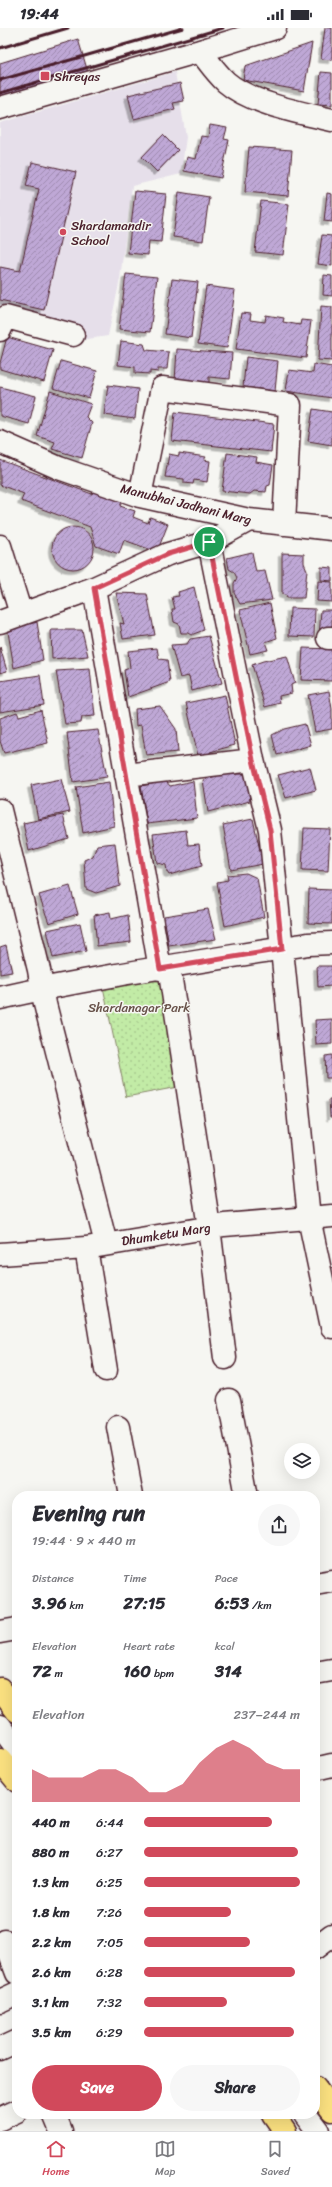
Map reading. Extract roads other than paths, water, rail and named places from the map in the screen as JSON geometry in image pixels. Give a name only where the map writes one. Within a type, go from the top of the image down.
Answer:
[{"type":"main road","points":[[0,1689],[12,1705]]},
{"type":"main road","points":[[0,1760],[12,1775]]},
{"type":"main road","points":[[277,2119],[285,2131]]},
{"type":"street","points":[[0,108],[275,28]]},
{"type":"street","points":[[200,51],[226,82],[251,96],[268,104],[332,120]]},
{"type":"street","points":[[0,330],[6,317],[73,336]]},
{"type":"street","points":[[140,496],[162,388],[290,405],[284,524]]},
{"type":"street","name":"Manubhai Jadhani Marg","points":[[0,442],[59,468],[140,496],[249,520],[332,528]]},
{"type":"street","points":[[0,622],[94,588],[168,554],[209,542],[249,520]]},
{"type":"street","points":[[209,542],[253,760],[270,830],[309,1218],[332,1327]]},
{"type":"street","points":[[0,546],[22,614]]},
{"type":"street","points":[[94,588],[126,775],[165,968],[209,1227],[226,1358]]},
{"type":"street","points":[[126,775],[253,760]]},
{"type":"street","points":[[0,810],[39,970],[96,1246],[106,1370]]},
{"type":"street","points":[[0,998],[42,989],[165,968],[282,949],[332,943]]},
{"type":"street","name":"Dhumketu Marg","points":[[0,1254],[96,1246],[209,1227],[332,1216]]},
{"type":"street","points":[[229,1400],[246,1491]]},
{"type":"street","points":[[118,1427],[130,1491]]},
{"type":"street","points":[[320,1583],[332,1581]]},
{"type":"street","points":[[0,1632],[12,1630]]},
{"type":"street","points":[[320,1672],[332,1670]]},
{"type":"street","points":[[0,1726],[12,1742]]},
{"type":"street","points":[[320,1767],[332,1765]]},
{"type":"street","points":[[320,1944],[332,1935]]},
{"type":"street","points":[[7,1940],[12,1956]]},
{"type":"street","points":[[0,2001],[12,1995]]},
{"type":"street","points":[[0,2048],[12,2043]]},
{"type":"street","points":[[0,2119],[12,2113]]},
{"type":"street","points":[[56,2119],[61,2131]]},
{"type":"street","points":[[309,2119],[318,2131]]},
{"type":"railway","points":[[0,48],[68,28]]},
{"type":"railway","points":[[0,80],[183,28]]},
{"type":"railway","points":[[0,93],[223,28]]},
{"type":"place","name":"Shreyas","points":[[45,76]]},
{"type":"place","name":"Shardamandir School","points":[[63,232]]},
{"type":"park label","name":"Shardanagar Park","points":[[139,1007]]}]
